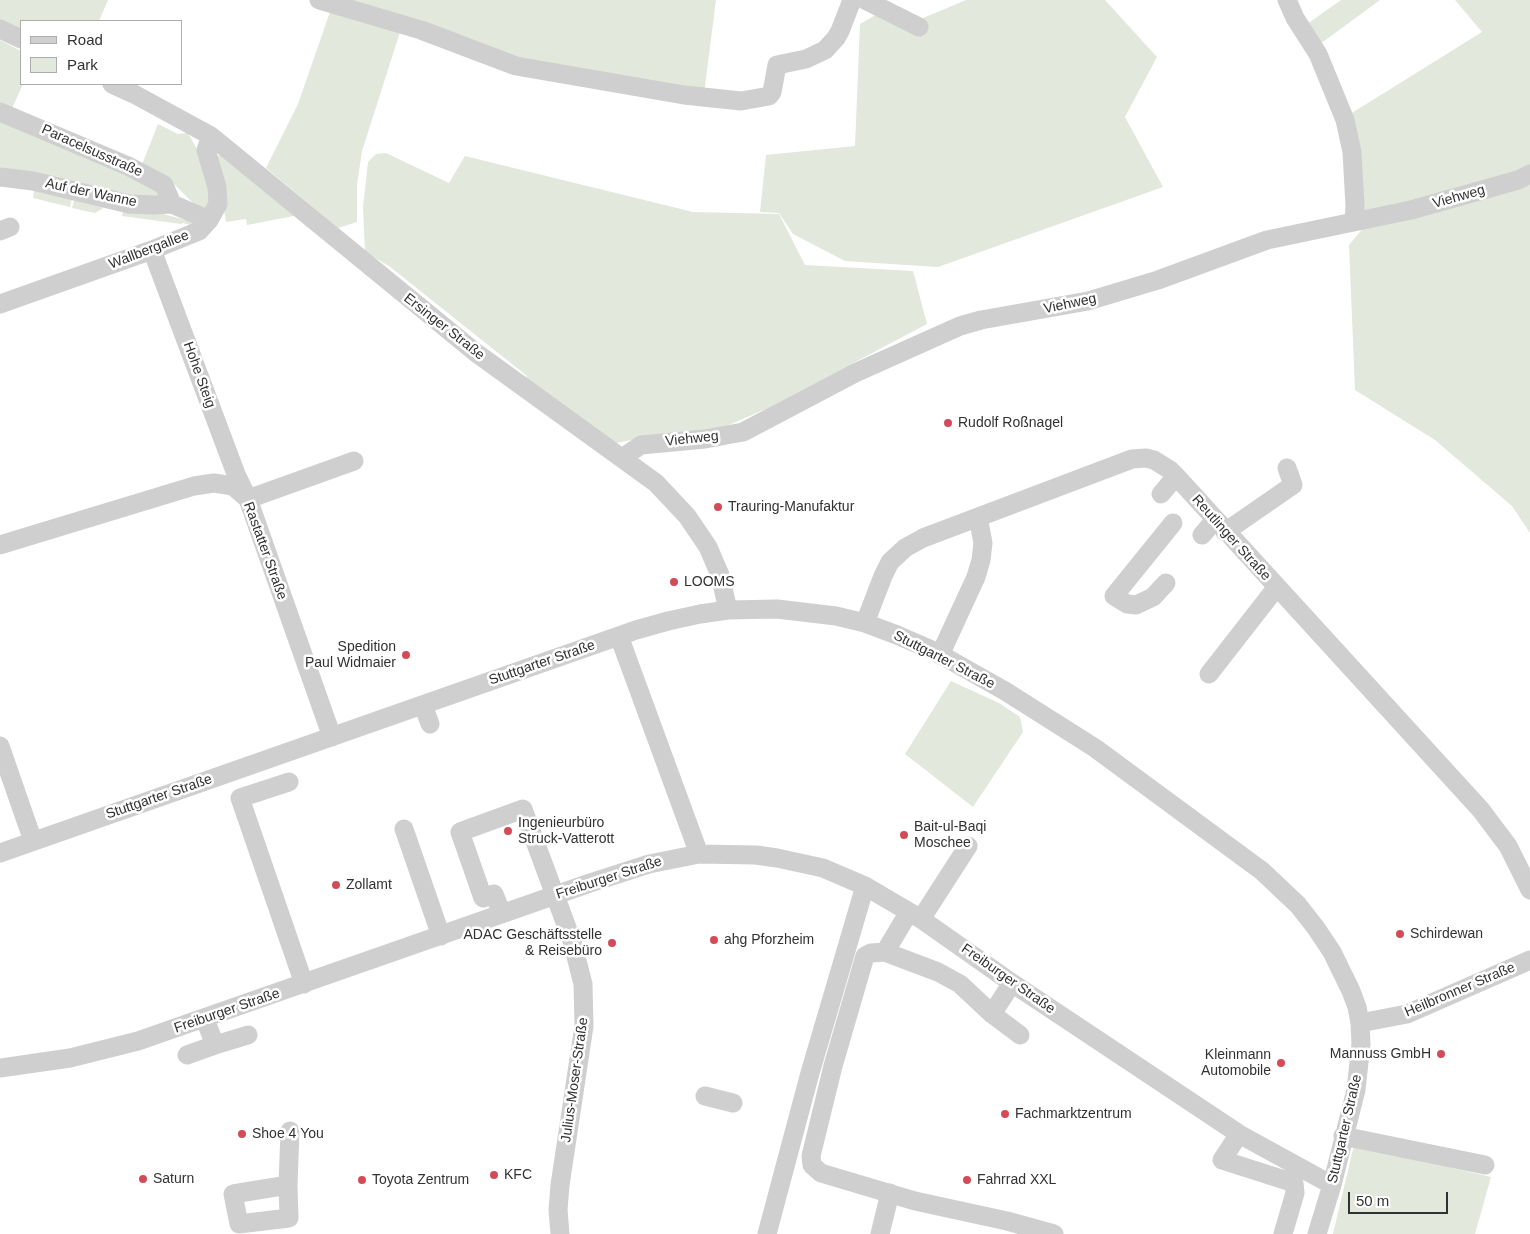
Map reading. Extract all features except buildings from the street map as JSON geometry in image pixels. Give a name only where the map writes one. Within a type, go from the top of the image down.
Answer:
[{"type":"street","points":[[319,0],[421,30],[516,66],[684,95],[741,101],[769,96],[772,92],[777,65],[806,59],[825,50],[840,31],[852,0]]},
{"type":"street","points":[[865,0],[919,27]]},
{"type":"street","points":[[1287,0],[1295,18],[1318,54],[1345,120],[1352,152],[1354,222]]},
{"type":"street","points":[[0,29],[20,39]]},
{"type":"street","name":"Ersinger Straße","points":[[114,85],[210,136],[475,352],[656,483],[672,498],[692,522],[714,560],[725,592],[728,610]]},
{"type":"street","name":"Paracelsusstraße","points":[[0,112],[128,166],[164,185],[172,204]]},
{"type":"street","points":[[210,136],[206,150],[217,186],[218,204],[210,220]]},
{"type":"street","name":"Viehweg","points":[[622,458],[642,445],[705,439],[743,432],[855,373],[960,326],[981,320],[1088,301],[1158,280],[1267,240],[1420,208],[1509,183],[1530,174]]},
{"type":"street","name":"Auf der Wanne","points":[[0,177],[33,180],[129,204],[172,204],[210,220]]},
{"type":"street","name":"Wallbergallee","points":[[0,304],[152,250],[199,231],[210,220]]},
{"type":"street","name":"Hohe Steig","points":[[152,250],[236,474],[248,499]]},
{"type":"street","name":"Reutlinger Straße","points":[[865,623],[890,562],[905,548],[923,538],[1132,459],[1146,458],[1154,460],[1176,476],[1276,588],[1486,807],[1530,890]]},
{"type":"street","points":[[248,499],[354,461]]},
{"type":"street","points":[[1202,535],[1293,486],[1287,468]]},
{"type":"street","points":[[1161,494],[1176,476]]},
{"type":"street","name":"Rastatter Straße","points":[[0,545],[194,486],[214,482],[233,486],[248,499],[332,737]]},
{"type":"street","points":[[940,655],[976,577],[981,560],[983,543],[978,517]]},
{"type":"street","points":[[1166,583],[1153,597],[1136,605],[1127,604],[1114,596],[1173,523]]},
{"type":"street","points":[[1209,674],[1276,588]]},
{"type":"street","name":"Stuttgarter Straße","points":[[0,853],[422,705],[629,627],[728,610],[777,608],[836,616],[865,623],[897,635],[940,655],[1005,691],[1095,748],[1239,853],[1298,905],[1332,952],[1351,991],[1360,1023],[1360,1066],[1356,1090],[1332,1185],[1316,1234]]},
{"type":"street","points":[[629,627],[699,854]]},
{"type":"street","points":[[422,705],[430,724]]},
{"type":"street","points":[[0,746],[33,841]]},
{"type":"street","points":[[289,782],[240,798],[304,984]]},
{"type":"street","name":"Julius-Moser-Straße","points":[[502,914],[494,894],[484,898],[460,832],[523,809],[579,962],[585,1003],[584,1026],[560,1185],[558,1210],[560,1234]]},
{"type":"street","points":[[404,829],[441,936]]},
{"type":"street","points":[[885,952],[968,846]]},
{"type":"street","name":"Freiburger Straße","points":[[0,1068],[39,1071],[107,1050],[176,1044],[205,1019],[625,870],[663,860],[699,854],[736,854],[778,858],[822,868],[865,886],[915,915],[1012,983],[1238,1134],[1332,1185]]},
{"type":"street","points":[[767,1234],[810,1073],[865,886]]},
{"type":"street","points":[[1020,1035],[992,1014],[960,984],[938,972],[885,952],[871,953],[865,956],[833,1066],[811,1156],[812,1165],[821,1174],[915,1201],[1007,1221],[1054,1234]]},
{"type":"street","name":"Heilbronner Straße","points":[[1360,1023],[1407,1014],[1530,960]]},
{"type":"street","points":[[992,1014],[1012,983]]},
{"type":"street","points":[[205,1019],[215,1045]]},
{"type":"street","points":[[176,1044],[215,1045],[248,1035]]},
{"type":"street","points":[[705,1096],[733,1103]]},
{"type":"street","points":[[288,1185],[233,1194],[239,1224],[251,1228],[286,1226],[289,1218],[290,1131]]},
{"type":"street","points":[[1238,1134],[1222,1160],[1294,1183],[1295,1193],[1283,1234]]},
{"type":"street","points":[[1343,1136],[1485,1165]]},
{"type":"street","points":[[880,1234],[890,1193]]},
{"type":"street","name":"Julius-Moser-Straße","points":[[547,1234],[558,1210]]},
{"type":"green space","points":[[0,0],[108,0],[99,20],[20,20],[20,31],[0,21]]},
{"type":"green space","points":[[334,0],[716,0],[704,94],[515,62]]},
{"type":"green space","points":[[966,0],[1105,0],[1157,57],[1125,117],[1163,187],[938,267],[845,261],[793,234],[779,213],[760,212],[766,155],[855,146],[860,24],[879,13],[916,21]]},
{"type":"green space","points":[[1341,0],[1380,0],[1316,47],[1303,27]]},
{"type":"green space","points":[[1455,0],[1530,0],[1530,533],[1512,506],[1435,440],[1355,390],[1349,245],[1364,227],[1347,116],[1482,32]]},
{"type":"green space","points":[[331,9],[401,29],[362,151],[357,185],[357,222],[338,228],[266,168],[298,104]]},
{"type":"green space","points":[[0,40],[20,50],[20,85],[23,85],[10,113],[0,109]]},
{"type":"green space","points":[[0,119],[156,187],[158,195],[146,201],[0,174]]},
{"type":"green space","points":[[158,124],[178,134],[188,133],[200,155],[211,187],[210,206],[204,209],[197,207],[172,182],[141,167]]},
{"type":"green space","points":[[386,153],[449,183],[465,156],[693,212],[779,214],[805,265],[913,271],[927,324],[768,408],[729,425],[700,436],[640,438],[617,443],[606,438],[524,380],[527,376],[389,266],[365,252],[363,207],[368,162],[376,154]]},
{"type":"green space","points":[[219,155],[227,156],[299,215],[247,225],[246,219],[226,222],[216,159]]},
{"type":"green space","points":[[35,184],[73,195],[70,207],[33,198]]},
{"type":"green space","points":[[75,196],[105,204],[102,209],[95,213],[72,208]]},
{"type":"green space","points":[[124,208],[163,211],[163,214],[187,219],[193,223],[193,226],[183,223],[122,216]]},
{"type":"green space","points":[[951,681],[999,703],[1020,717],[1023,732],[973,807],[905,754]]},
{"type":"green space","points":[[1354,1145],[1491,1177],[1475,1234],[1333,1234]]},
{"type":"place","name":"Rudolf Roßnagel","points":[[948,423]]},
{"type":"place","name":"Trauring-Manufaktur","points":[[718,507]]},
{"type":"place","name":"LOOMS","points":[[674,582]]},
{"type":"place","name":"Spedition Paul Widmaier","points":[[406,655]]},
{"type":"place","name":"Ingenieurbüro Struck-Vatterott","points":[[508,831]]},
{"type":"place","name":"Bait-ul-Baqi Moschee","points":[[904,835]]},
{"type":"place","name":"Zollamt","points":[[336,885]]},
{"type":"place","name":"Schirdewan","points":[[1400,934]]},
{"type":"place","name":"ahg Pforzheim","points":[[714,940]]},
{"type":"place","name":"ADAC Geschäftsstelle & Reisebüro","points":[[612,943]]},
{"type":"place","name":"Mannuss GmbH","points":[[1441,1054]]},
{"type":"place","name":"Kleinmann Automobile","points":[[1281,1063]]},
{"type":"place","name":"Fachmarktzentrum","points":[[1005,1114]]},
{"type":"place","name":"Shoe 4 You","points":[[242,1134]]},
{"type":"place","name":"KFC","points":[[494,1175]]},
{"type":"place","name":"Saturn","points":[[143,1179]]},
{"type":"place","name":"Toyota Zentrum","points":[[362,1180]]},
{"type":"place","name":"Fahrrad XXL","points":[[967,1180]]}]
